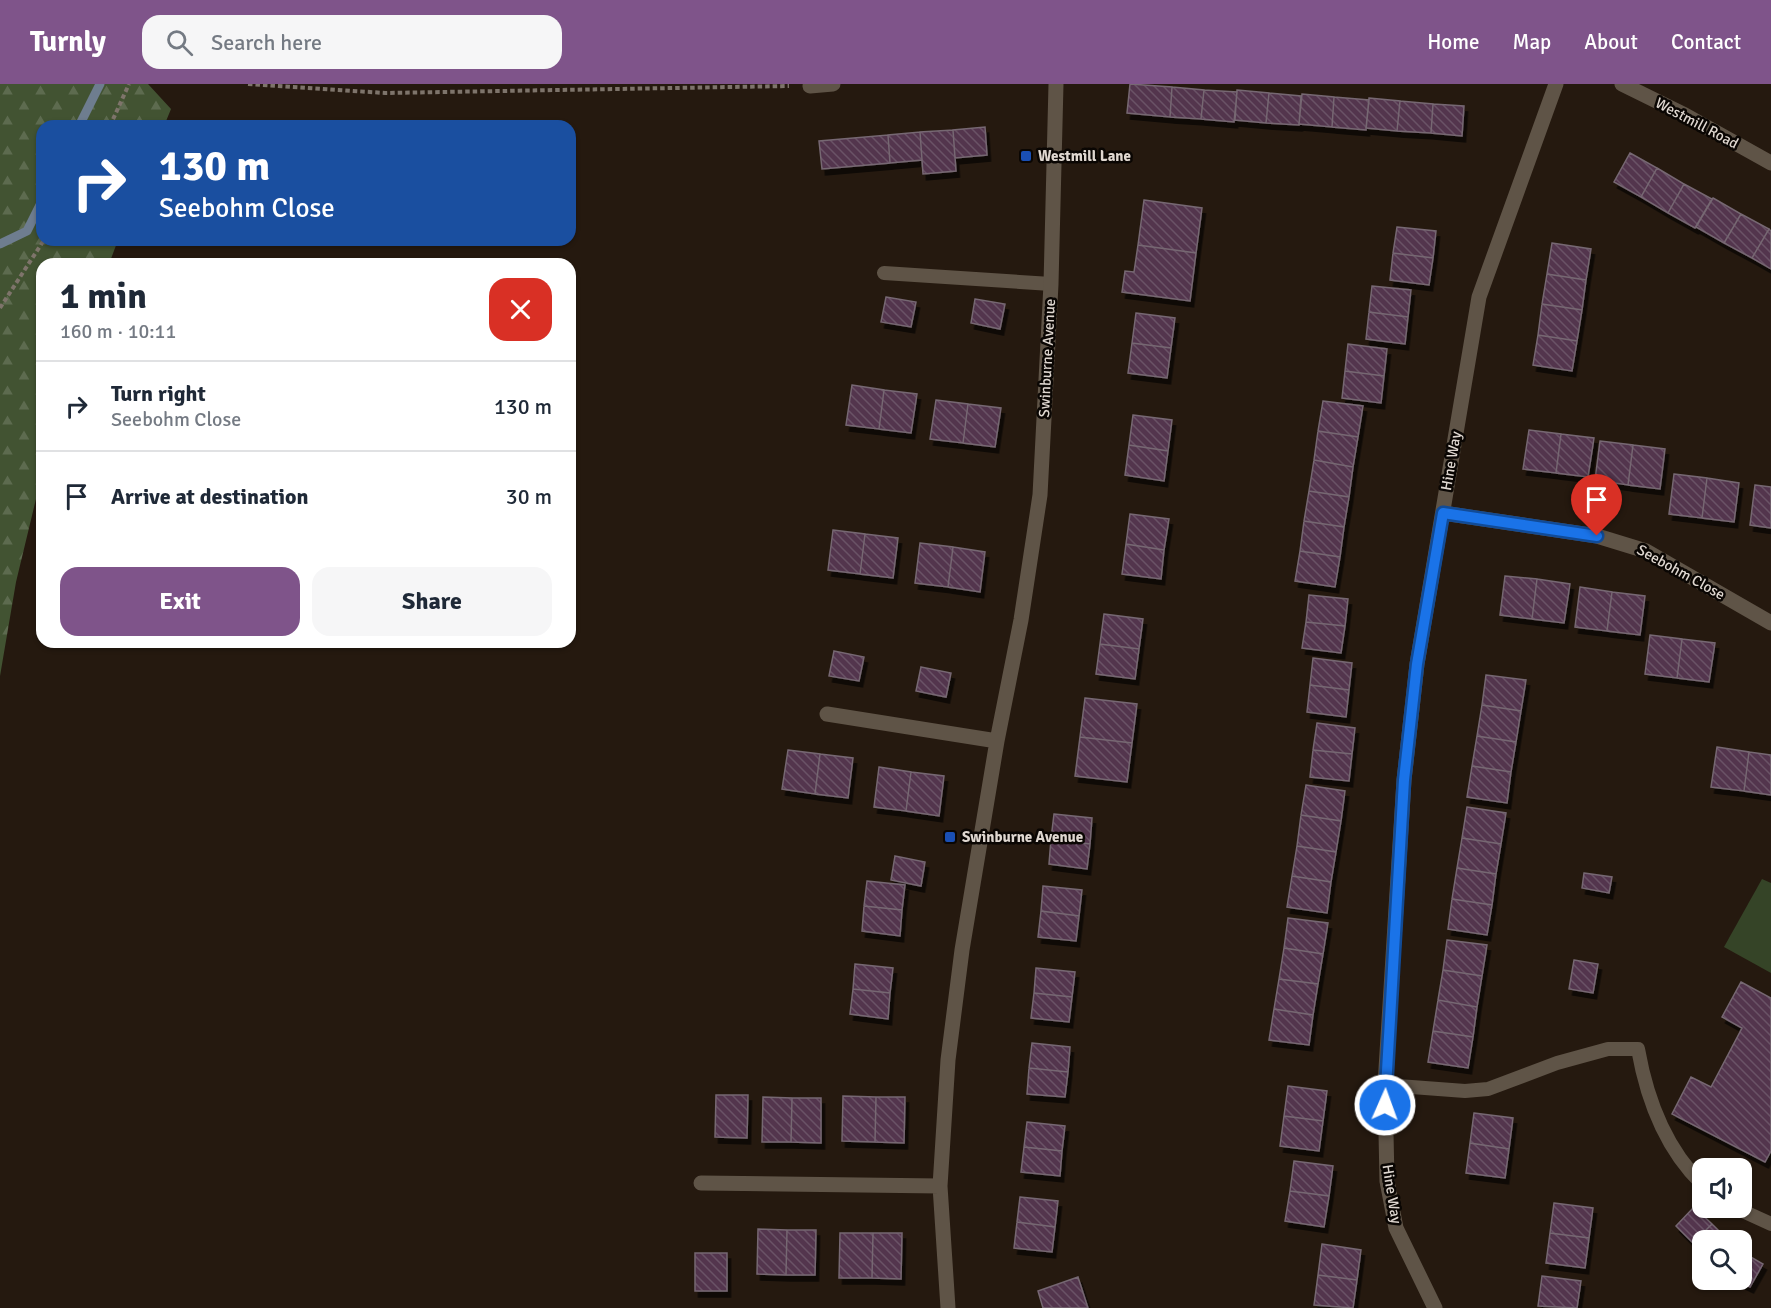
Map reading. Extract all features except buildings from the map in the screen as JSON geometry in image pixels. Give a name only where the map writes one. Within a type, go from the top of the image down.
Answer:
[{"type":"street","points":[[810,86],[832,84]]},
{"type":"street","name":"Swinburne Avenue","points":[[948,1308],[940,1186],[948,1060],[962,950],[997,741],[1021,620],[1040,495],[1051,284],[1056,84]]},
{"type":"street","name":"Hine Way","points":[[1435,1308],[1396,1228],[1387,1181],[1385,1085],[1404,780],[1417,664],[1479,297],[1556,84]]},
{"type":"street","name":"Westmill Road","points":[[1622,84],[1685,115],[1771,163]]},
{"type":"street","name":"Seebohm Close","points":[[1443,513],[1619,541],[1646,551],[1771,623]]},
{"type":"street","points":[[827,714],[997,741]]},
{"type":"street","points":[[702,1183],[940,1186]]},
{"type":"lane","points":[[884,273],[1051,284]]},
{"type":"lane","points":[[1385,1085],[1466,1090],[1488,1089],[1557,1063],[1600,1051],[1638,1049],[1648,1093],[1661,1125],[1678,1157],[1692,1173]]},
{"type":"lane","points":[[1752,1215],[1771,1224]]},
{"type":"path","points":[[113,120],[129,84]]},
{"type":"path","points":[[248,84],[385,93],[810,86]]},
{"type":"path","points":[[0,308],[40,246]]},
{"type":"green space","points":[[0,84],[148,84],[171,109],[166,120],[36,120],[36,246],[116,246],[111,258],[36,258],[36,499],[16,582],[0,676]]},
{"type":"green space","points":[[1762,879],[1771,883],[1771,973],[1724,947]]},
{"type":"waterway","points":[[82,120],[100,84]]},
{"type":"waterway","points":[[0,244],[27,231],[36,213]]},
{"type":"place","name":"Westmill Lane","points":[[1026,156]]},
{"type":"place","name":"Swinburne Avenue","points":[[950,837]]},
{"type":"route","points":[[1385,1105],[1404,780],[1417,664],[1443,513],[1597,536]]}]
